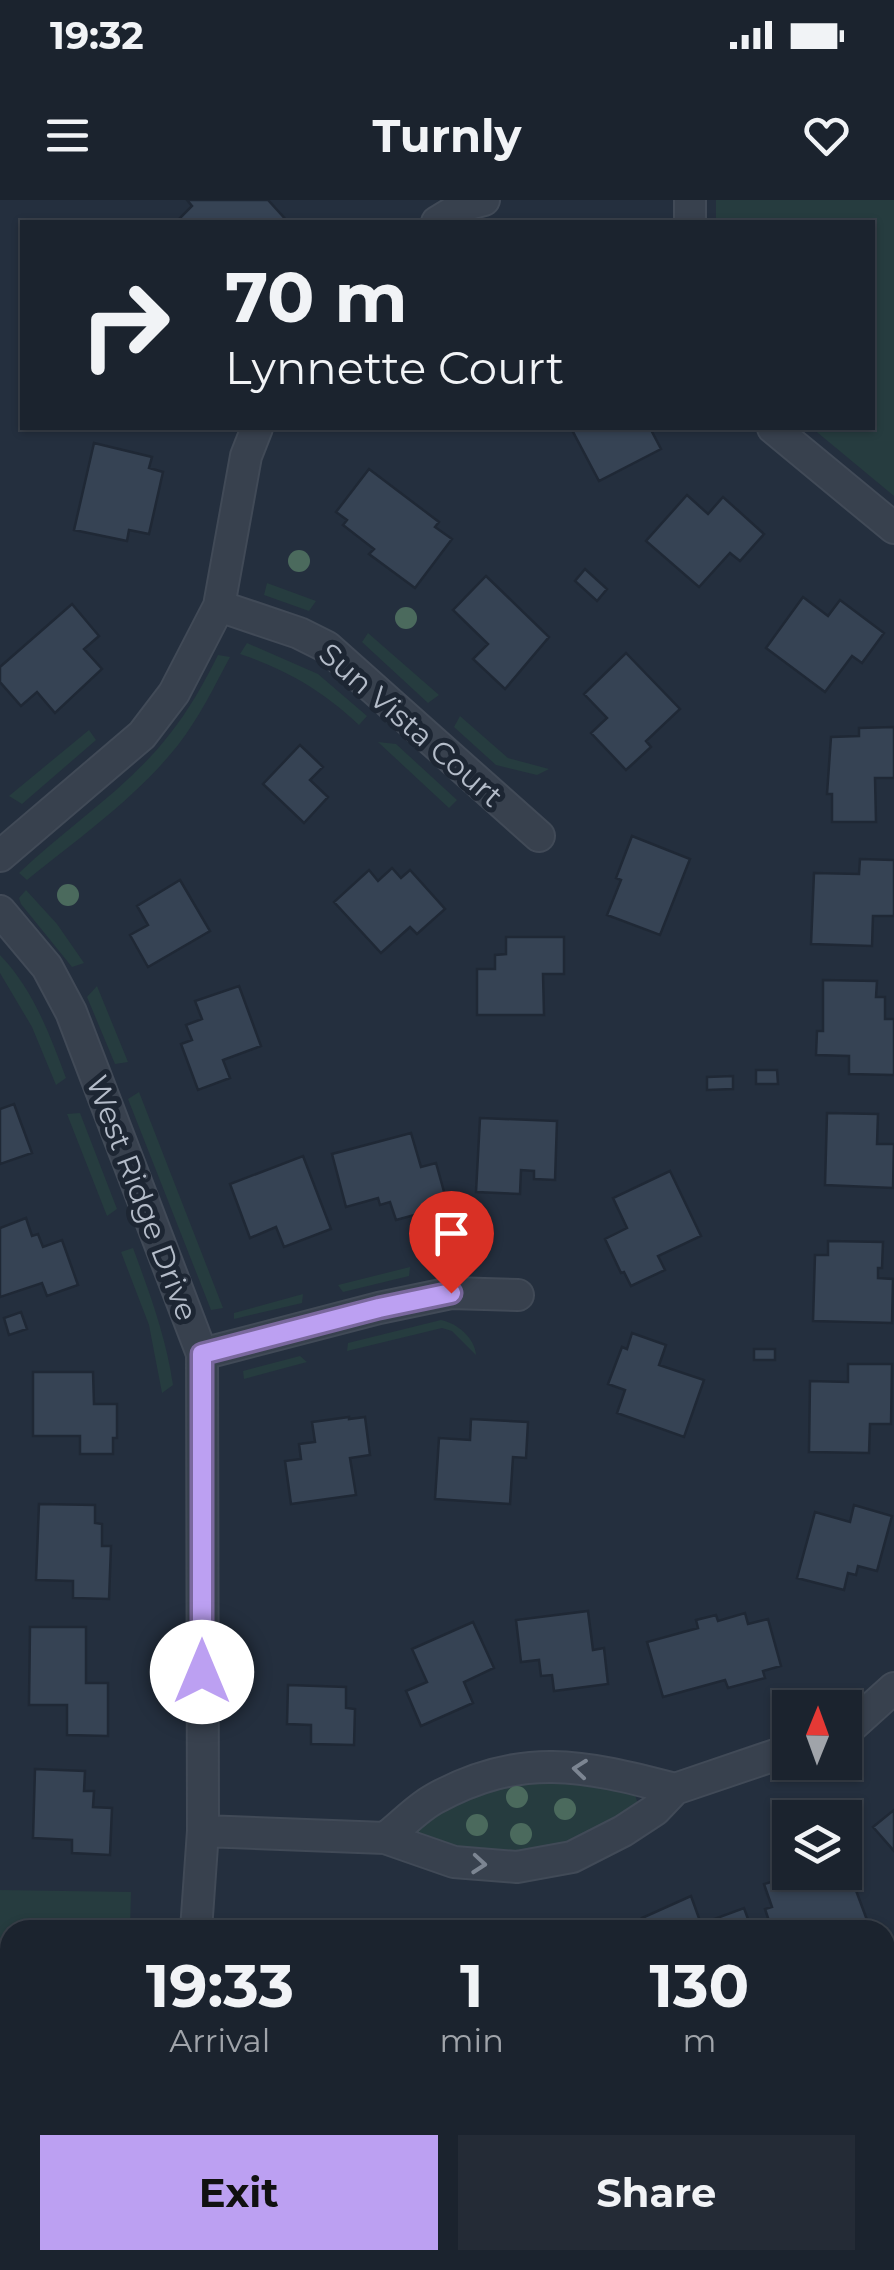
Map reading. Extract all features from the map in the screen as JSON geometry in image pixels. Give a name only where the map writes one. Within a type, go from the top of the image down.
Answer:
[{"type":"street","points":[[439,220],[465,205],[484,200]]},
{"type":"street","points":[[0,856],[142,735],[174,693],[219,606],[246,456],[255,430]]},
{"type":"street","points":[[775,430],[894,528]]},
{"type":"street","name":"Sun Vista Court","points":[[219,606],[299,633],[327,647],[539,836]]},
{"type":"street","name":"West Ridge Drive","points":[[0,911],[48,967],[71,1012],[202,1354],[203,1831],[197,1920]]},
{"type":"street","points":[[202,1354],[451,1293],[518,1294]]},
{"type":"street","points":[[862,1717],[894,1688]]},
{"type":"street","points":[[203,1831],[385,1838],[454,1862],[517,1867],[572,1857],[639,1821],[675,1789],[772,1756]]},
{"type":"street","points":[[385,1838],[430,1801],[490,1773],[548,1766],[609,1772],[675,1789]]},
{"type":"green space","points":[[716,200],[894,200],[894,496],[814,430],[875,430],[875,220],[716,220]]},
{"type":"green space","points":[[267,583],[316,601],[309,611],[264,595]]},
{"type":"green space","points":[[368,633],[439,695],[428,703],[362,642]]},
{"type":"green space","points":[[247,643],[318,674],[367,716],[359,725],[304,683],[240,654]]},
{"type":"green space","points":[[218,655],[230,657],[193,724],[162,764],[107,816],[27,880],[19,873],[153,755],[190,706]]},
{"type":"green space","points":[[460,716],[508,758],[549,769],[537,775],[496,765],[454,727]]},
{"type":"green space","points":[[89,730],[96,740],[22,804],[9,796]]},
{"type":"green space","points":[[378,742],[396,744],[457,800],[449,808]]},
{"type":"green space","points":[[26,890],[57,924],[84,963],[72,967],[21,904],[19,898]]},
{"type":"green space","points":[[0,955],[22,983],[47,1029],[66,1078],[56,1085],[32,1027],[0,973]]},
{"type":"green space","points":[[97,986],[128,1062],[115,1064],[87,997]]},
{"type":"green space","points":[[139,1092],[223,1308],[211,1310],[128,1099]]},
{"type":"green space","points":[[80,1113],[117,1209],[107,1216],[67,1114]]},
{"type":"green space","points":[[133,1248],[170,1367],[173,1385],[162,1393],[149,1325],[121,1252]]},
{"type":"green space","points":[[410,1267],[409,1276],[343,1292],[338,1285]]},
{"type":"green space","points":[[303,1294],[302,1303],[234,1319],[234,1313]]},
{"type":"green space","points":[[441,1320],[464,1332],[476,1355],[452,1331],[442,1328],[347,1351],[348,1343]]},
{"type":"green space","points":[[300,1356],[307,1362],[244,1379],[243,1371]]},
{"type":"green space","points":[[559,1779],[634,1792],[638,1804],[576,1840],[538,1851],[499,1853],[460,1848],[422,1838],[417,1832],[421,1824],[487,1788]]},
{"type":"green space","points":[[0,1890],[131,1892],[130,1920],[0,1920]]},
{"type":"building","points":[[187,200],[268,200],[286,220],[178,220],[192,206]]},
{"type":"building","points":[[572,430],[651,430],[661,449],[599,481]]},
{"type":"building","points":[[94,443],[152,457],[149,468],[163,472],[149,534],[129,530],[127,541],[74,530]]},
{"type":"building","points":[[369,469],[439,522],[435,527],[452,539],[415,588],[369,554],[374,549],[343,525],[347,520],[336,512]]},
{"type":"building","points":[[687,495],[708,514],[723,497],[764,534],[740,561],[730,553],[699,587],[646,541]]},
{"type":"building","points":[[585,569],[607,589],[597,601],[575,581]]},
{"type":"building","points":[[486,576],[549,637],[505,689],[473,659],[488,644],[453,610]]},
{"type":"building","points":[[803,597],[828,616],[840,600],[884,633],[862,663],[852,656],[825,692],[766,648]]},
{"type":"building","points":[[72,604],[99,636],[84,649],[102,669],[55,713],[37,692],[21,706],[0,682],[0,667]]},
{"type":"building","points":[[626,653],[680,709],[646,741],[651,747],[626,770],[591,733],[607,718],[584,694]]},
{"type":"building","points":[[894,727],[894,778],[875,778],[876,822],[832,822],[832,794],[827,794],[831,737],[859,736],[859,728]]},
{"type":"building","points":[[300,745],[323,767],[310,780],[328,797],[304,823],[263,784]]},
{"type":"building","points":[[632,836],[690,859],[660,935],[607,915]]},
{"type":"building","points":[[860,859],[894,860],[894,916],[873,916],[872,946],[811,944],[814,873],[859,874]]},
{"type":"building","points":[[392,868],[401,878],[410,870],[445,909],[417,934],[410,927],[381,953],[334,902],[369,870],[378,881]]},
{"type":"building","points":[[180,880],[210,931],[148,967],[130,935],[148,925],[137,906]]},
{"type":"building","points":[[506,937],[564,937],[564,974],[543,974],[544,1015],[477,1015],[477,969],[495,969],[495,955],[506,954]]},
{"type":"building","points":[[823,980],[877,981],[876,997],[885,997],[885,1019],[894,1019],[894,1075],[849,1074],[849,1056],[816,1055],[817,1031],[823,1031]]},
{"type":"building","points":[[239,986],[261,1046],[223,1060],[230,1078],[198,1090],[181,1044],[192,1040],[186,1025],[202,1019],[195,1001]]},
{"type":"building","points":[[756,1070],[777,1070],[778,1084],[756,1084]]},
{"type":"building","points":[[733,1076],[733,1089],[707,1090],[707,1077]]},
{"type":"building","points":[[14,1104],[32,1153],[0,1164],[0,1109]]},
{"type":"building","points":[[827,1113],[878,1114],[877,1144],[894,1144],[893,1188],[825,1185]]},
{"type":"building","points":[[480,1118],[557,1121],[555,1180],[534,1179],[534,1171],[521,1170],[520,1194],[476,1192]]},
{"type":"building","points":[[411,1133],[421,1167],[436,1163],[448,1206],[396,1220],[390,1202],[380,1205],[378,1198],[346,1207],[332,1154]]},
{"type":"building","points":[[303,1156],[331,1229],[284,1247],[276,1227],[250,1238],[230,1184]]},
{"type":"building","points":[[670,1171],[701,1236],[658,1256],[665,1270],[631,1286],[605,1239],[627,1228],[613,1198]]},
{"type":"building","points":[[26,1218],[32,1236],[38,1234],[43,1247],[62,1240],[78,1285],[47,1296],[42,1283],[0,1297],[0,1228]]},
{"type":"building","points":[[828,1241],[883,1242],[878,1278],[893,1279],[892,1323],[813,1321],[815,1255],[828,1255]]},
{"type":"building","points":[[21,1312],[27,1329],[9,1335],[4,1318]]},
{"type":"building","points":[[632,1333],[666,1345],[659,1365],[704,1380],[684,1437],[617,1413],[625,1390],[608,1384],[622,1347],[627,1349]]},
{"type":"building","points":[[754,1349],[775,1349],[775,1360],[754,1360]]},
{"type":"building","points":[[848,1364],[892,1364],[891,1424],[870,1424],[869,1453],[809,1452],[810,1381],[848,1382]]},
{"type":"building","points":[[33,1372],[93,1372],[94,1404],[117,1404],[113,1454],[80,1454],[80,1436],[33,1436]]},
{"type":"building","points":[[365,1417],[370,1455],[350,1458],[356,1495],[291,1504],[285,1461],[301,1459],[299,1444],[315,1442],[312,1422]]},
{"type":"building","points":[[471,1419],[528,1422],[526,1458],[513,1457],[510,1504],[435,1499],[439,1438],[470,1440]]},
{"type":"building","points":[[39,1504],[95,1505],[95,1523],[102,1524],[102,1546],[111,1546],[109,1599],[73,1598],[73,1581],[36,1580]]},
{"type":"building","points":[[854,1505],[892,1516],[877,1571],[858,1566],[856,1575],[848,1573],[844,1590],[797,1578],[815,1512],[850,1522]]},
{"type":"building","points":[[588,1611],[593,1650],[604,1648],[608,1684],[554,1691],[552,1675],[541,1676],[539,1660],[521,1662],[516,1620]]},
{"type":"building","points":[[745,1613],[748,1624],[768,1619],[781,1666],[763,1671],[765,1678],[728,1688],[725,1680],[663,1697],[647,1642],[698,1628],[696,1620],[716,1615],[718,1621]]},
{"type":"building","points":[[473,1622],[494,1668],[464,1682],[473,1703],[421,1726],[406,1691],[427,1682],[412,1649]]},
{"type":"building","points":[[30,1627],[86,1627],[86,1683],[108,1683],[108,1736],[67,1735],[67,1705],[29,1705]]},
{"type":"building","points":[[288,1685],[346,1687],[346,1708],[355,1709],[354,1745],[311,1744],[311,1725],[287,1724]]},
{"type":"building","points":[[35,1769],[85,1771],[84,1791],[94,1791],[93,1807],[112,1808],[110,1855],[72,1853],[72,1840],[33,1838]]},
{"type":"building","points":[[894,1810],[894,1851],[873,1827]]},
{"type":"building","points":[[772,1882],[772,1890],[856,1890],[867,1920],[769,1920],[765,1909],[772,1907],[764,1884]]},
{"type":"building","points":[[691,1896],[700,1920],[643,1920]]},
{"type":"building","points":[[744,1908],[748,1920],[712,1920]]},
{"type":"route","points":[[202,1672],[202,1354],[451,1293]]}]
